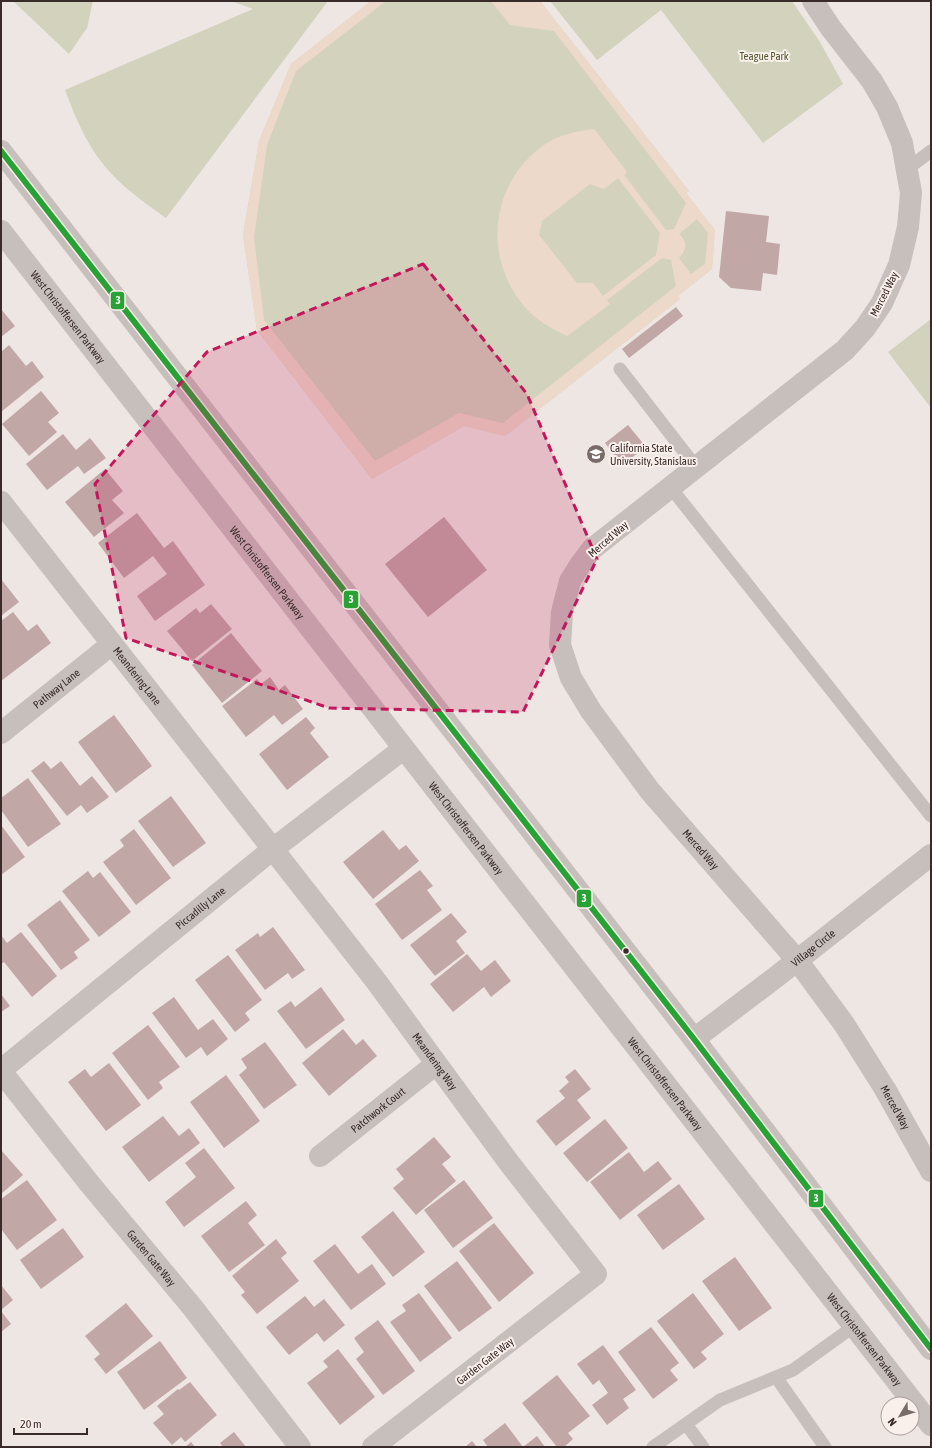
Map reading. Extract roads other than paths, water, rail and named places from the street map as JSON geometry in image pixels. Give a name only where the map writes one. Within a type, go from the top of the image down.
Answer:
[{"type":"street","name":"Merced Way","points":[[813,1],[830,27],[872,81],[887,107],[902,143],[911,193],[908,227],[899,264],[882,303],[865,328],[845,350],[592,549],[570,580],[562,612],[560,645],[571,678],[591,712],[650,791],[797,960],[844,1024],[881,1082],[931,1171]]},
{"type":"street","points":[[1,151],[694,1039],[931,1349]]},
{"type":"street","name":"West Christoffersen Parkway","points":[[1,231],[931,1425]]},
{"type":"street","name":"Meandering Lane","points":[[1,502],[273,849]]},
{"type":"street","name":"Pathway Lane","points":[[1,733],[112,644]]},
{"type":"street","name":"Piccadilly Lane","points":[[1,1071],[273,849],[403,749]]},
{"type":"street","name":"Meandering Way","points":[[273,849],[376,981],[510,1164],[596,1274]]},
{"type":"street","name":"Village Circle","points":[[694,1039],[931,855]]},
{"type":"street","name":"Patchwork Court","points":[[320,1156],[436,1064]]},
{"type":"street","name":"Garden Gate Way","points":[[1,1071],[89,1184],[193,1308],[300,1447]]},
{"type":"street","name":"Garden Gate Way","points":[[373,1447],[596,1274]]},
{"type":"lane","points":[[907,169],[931,151]]},
{"type":"lane","points":[[620,369],[696,467]]},
{"type":"lane","points":[[671,488],[931,816]]},
{"type":"lane","points":[[653,1447],[720,1400],[793,1370],[854,1327]]},
{"type":"lane","points":[[776,1377],[825,1447]]},
{"type":"lane","points":[[686,1424],[702,1447]]},
{"type":"place","name":"California State University, Stanislaus","points":[[596,454]]},
{"type":"park label","name":"Teague Park","points":[[764,56]]}]
